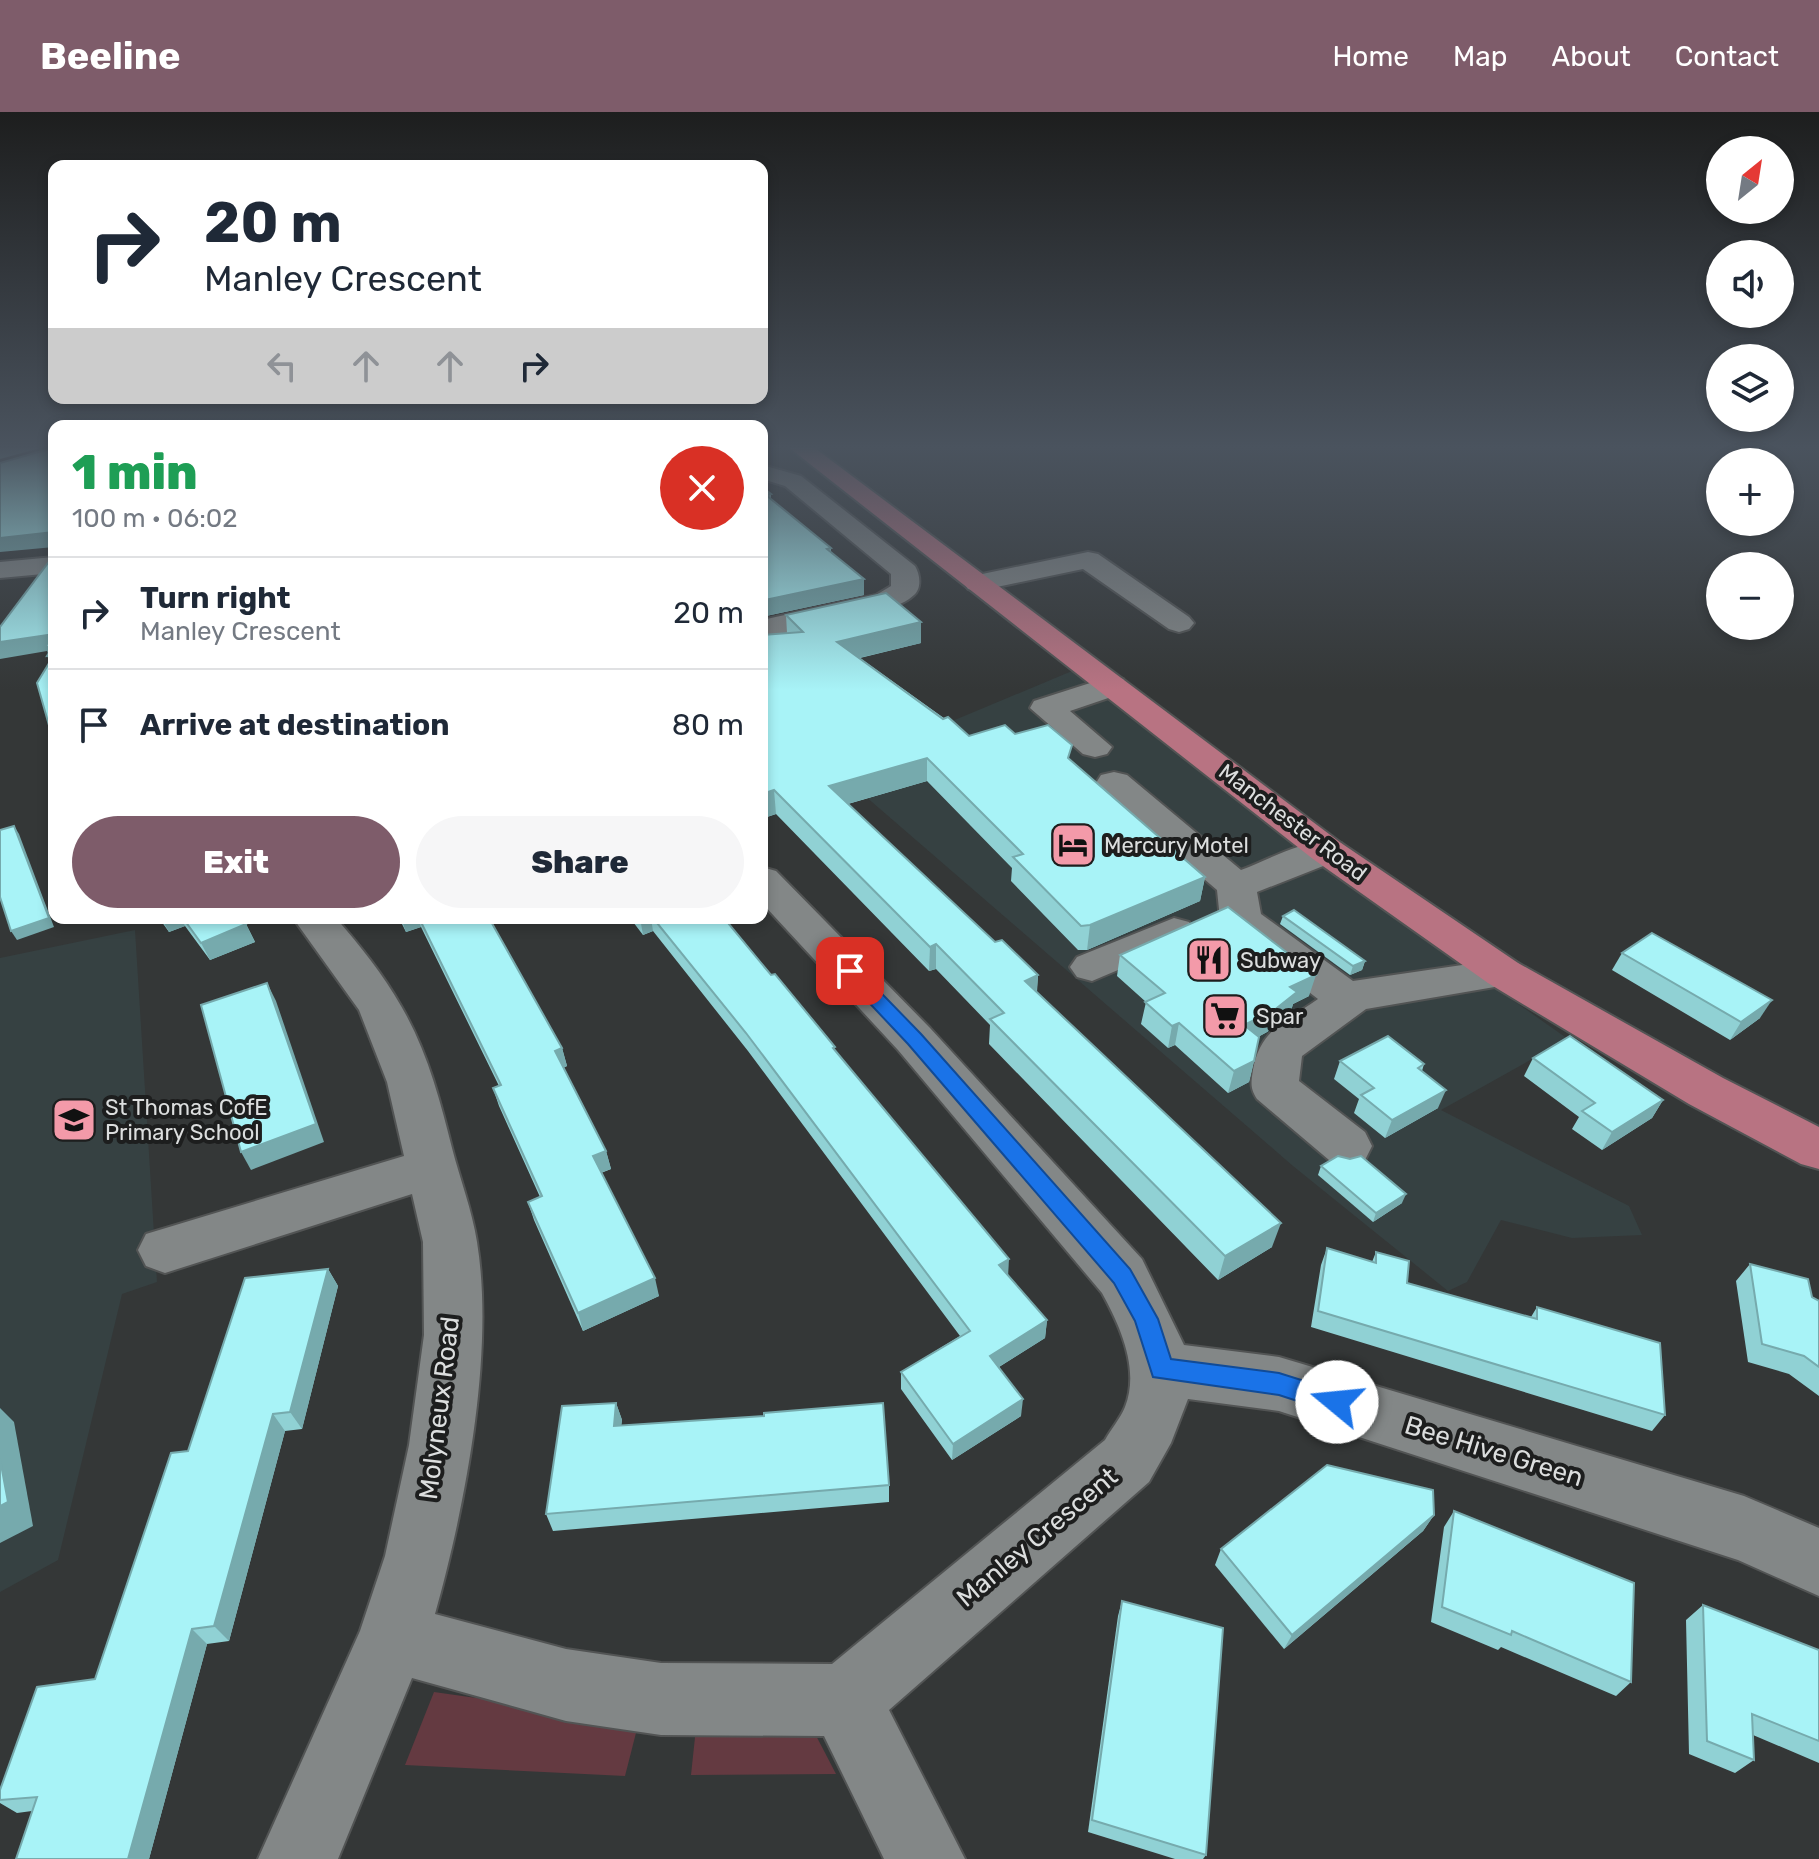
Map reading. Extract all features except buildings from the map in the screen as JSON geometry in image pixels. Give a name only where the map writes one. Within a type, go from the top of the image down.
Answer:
[{"type":"main road","name":"Manchester Road","points":[[905,528],[1327,851],[1503,973],[1706,1091],[1819,1150]]},
{"type":"street","points":[[768,625],[877,605],[896,597],[905,589],[905,572],[835,528]]},
{"type":"street","points":[[978,583],[1088,560],[1179,623]]},
{"type":"street","points":[[0,595],[12,568],[48,565]]},
{"type":"street","points":[[1095,747],[1046,708],[1112,686]]},
{"type":"street","points":[[1114,783],[1238,895],[1241,919],[1338,992],[1354,996],[1503,973]]},
{"type":"street","points":[[1092,967],[1327,851]]},
{"type":"street","name":"Manley Crescent","points":[[768,885],[914,1039],[1122,1276],[1146,1319],[1162,1369],[1153,1416],[1127,1461],[845,1700]]},
{"type":"street","name":"Molyneux Road","points":[[298,1859],[393,1638],[418,1556],[437,1459],[453,1335],[450,1242],[411,1082],[381,1009],[349,961],[319,924]]},
{"type":"street","points":[[1347,1146],[1274,1087],[1280,1049],[1354,996]]},
{"type":"street","points":[[165,1250],[433,1167]]},
{"type":"street","name":"Bee Hive Green","points":[[1162,1369],[1279,1384],[1744,1529],[1819,1562]]},
{"type":"street","points":[[393,1638],[566,1685],[661,1699],[845,1700],[925,1859]]},
{"type":"shaded area","points":[[1072,671],[1360,893],[1568,1039],[1441,1110],[1629,1206],[1642,1235],[1572,1238],[1501,1220],[1467,1282],[1448,1291],[1293,1166],[835,770]]},
{"type":"shaded area","name":"St Thomas CofE Primary School","points":[[135,930],[157,1282],[122,1294],[58,1560],[0,1592],[0,958]]},
{"type":"shaded area","points":[[434,1692],[639,1721],[625,1776],[405,1765]]},
{"type":"shaded area","points":[[810,1724],[836,1774],[691,1775],[696,1728]]},
{"type":"place","name":"Mercury Motel","points":[[1073,845]]},
{"type":"place","name":"Subway","points":[[1209,960]]},
{"type":"place","name":"Spar","points":[[1225,1016]]},
{"type":"place","name":"St Thomas CofE Primary School","points":[[74,1120]]},
{"type":"route","points":[[850,971],[914,1039],[1122,1276],[1146,1319],[1162,1369],[1236,1376],[1279,1384],[1337,1402]]}]
